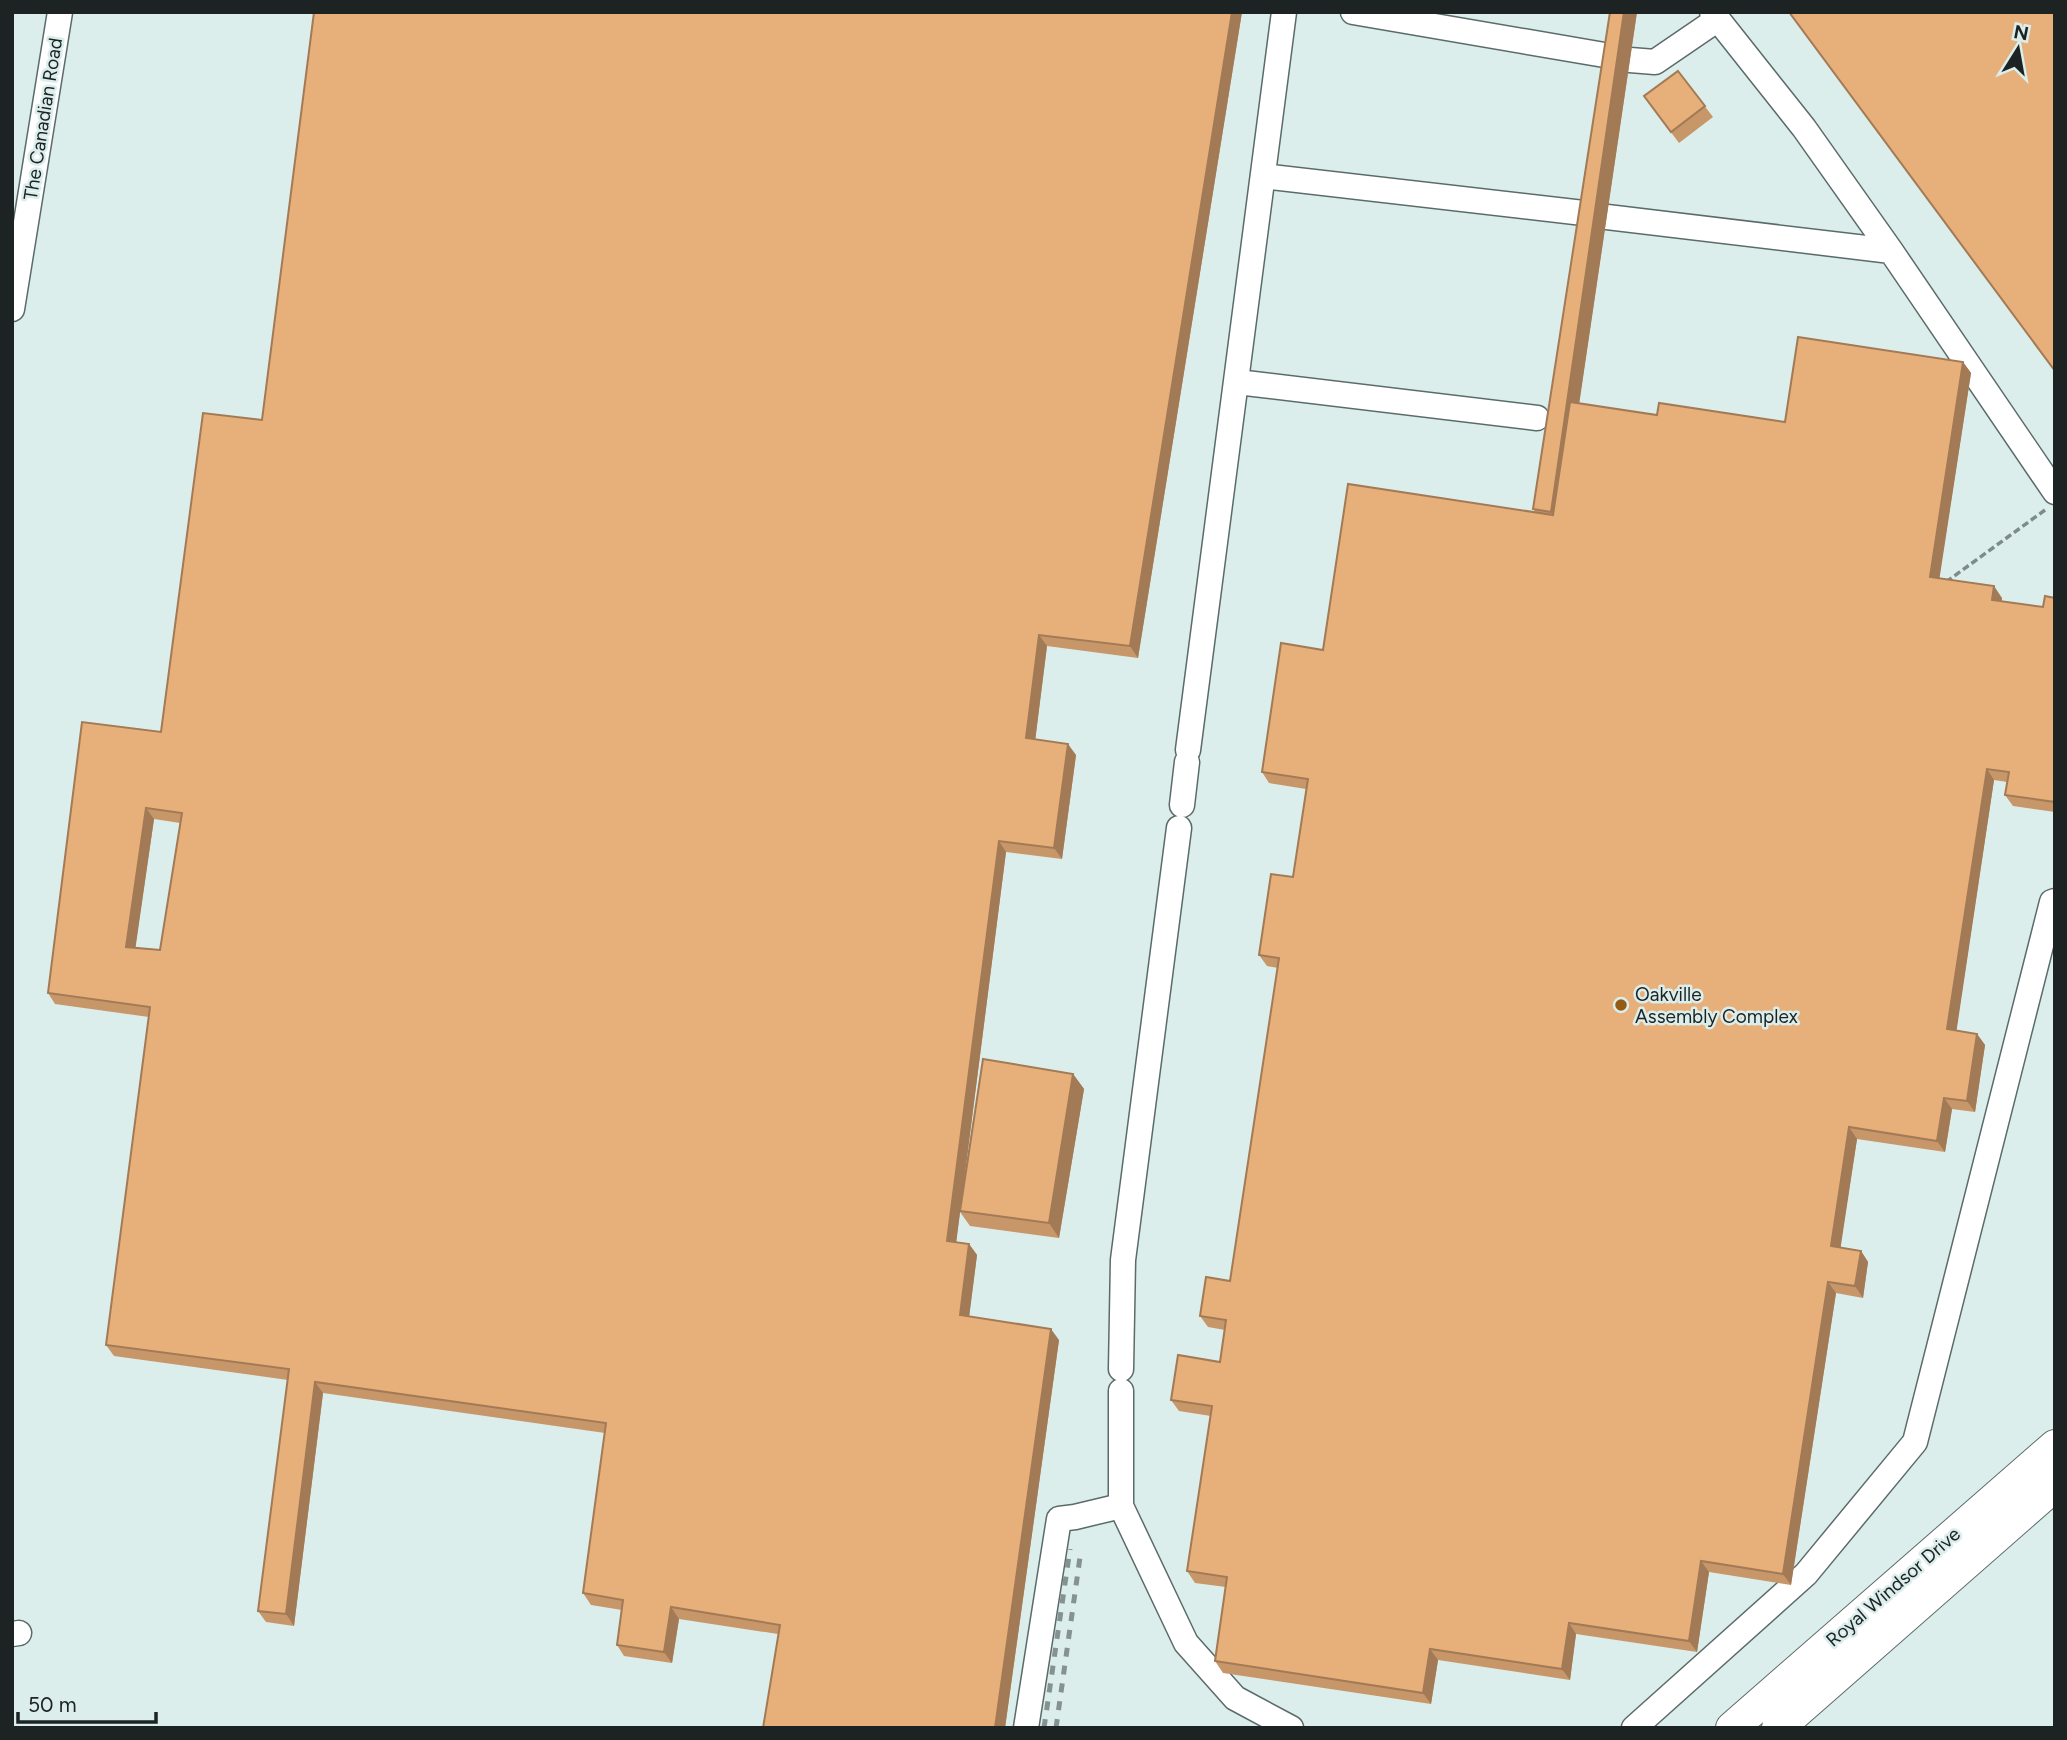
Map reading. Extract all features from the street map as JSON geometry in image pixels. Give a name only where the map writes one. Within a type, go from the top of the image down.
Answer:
[{"type":"main road","name":"Royal Windsor Drive","points":[[1732,1728],[2055,1447]]},
{"type":"main road","name":"Royal Windsor Drive","points":[[1778,1728],[2055,1485]]},
{"type":"street","name":"The Canadian Road","points":[[12,309],[60,12]]},
{"type":"street","points":[[1284,12],[1123,1260],[1121,1506],[1186,1643],[1235,1698],[1291,1728]]},
{"type":"street","points":[[1353,12],[1655,62],[1715,16],[1804,128],[2055,492]]},
{"type":"street","points":[[1263,176],[1891,251]]},
{"type":"street","points":[[1237,382],[1537,418]]},
{"type":"street","points":[[1634,1728],[1806,1574],[1914,1442],[2052,902],[2055,901]]},
{"type":"street","points":[[1026,1728],[1059,1519],[1121,1506]]},
{"type":"path","points":[[1938,588],[2055,503]]},
{"type":"building","points":[[314,12],[1232,12],[1130,646],[1039,635],[1026,738],[1068,744],[1054,848],[999,841],[947,1241],[969,1244],[960,1315],[1051,1329],[995,1728],[763,1728],[780,1625],[671,1607],[664,1652],[617,1645],[623,1600],[583,1593],[606,1423],[315,1382],[286,1614],[258,1611],[289,1369],[106,1345],[150,1007],[48,993],[82,722],[161,732],[203,413],[262,420]],"holes":[[[146,808],[182,813],[160,950],[126,947]]]},
{"type":"building","points":[[1610,12],[1624,12],[1551,512],[1533,509]]},
{"type":"building","points":[[1789,12],[2055,12],[2055,371]]},
{"type":"building","points":[[1678,71],[1705,106],[1671,132],[1644,96]]},
{"type":"building","name":"Oakville Assembly Complex","points":[[1798,337],[1963,362],[1930,577],[1994,586],[1992,600],[2043,607],[2045,596],[2055,598],[2055,802],[2005,795],[2009,772],[1987,769],[1947,1029],[1977,1034],[1967,1101],[1944,1098],[1937,1141],[1849,1127],[1831,1246],[1861,1251],[1855,1286],[1828,1282],[1783,1574],[1701,1561],[1689,1641],[1569,1623],[1562,1669],[1430,1649],[1423,1693],[1215,1661],[1227,1577],[1187,1571],[1212,1406],[1171,1400],[1178,1355],[1220,1362],[1226,1320],[1200,1316],[1206,1277],[1230,1281],[1279,958],[1259,955],[1271,874],[1293,877],[1308,779],[1262,772],[1281,643],[1323,650],[1348,484],[1553,515],[1570,402],[1657,415],[1659,403],[1785,422]]},
{"type":"building","points":[[983,1059],[1073,1074],[1049,1223],[960,1211]]},
{"type":"railway","points":[[1044,1728],[1070,1549]]},
{"type":"railway","points":[[1056,1728],[1081,1550]]},
{"type":"place","name":"Oakville Assembly Complex","points":[[1621,1005]]}]
